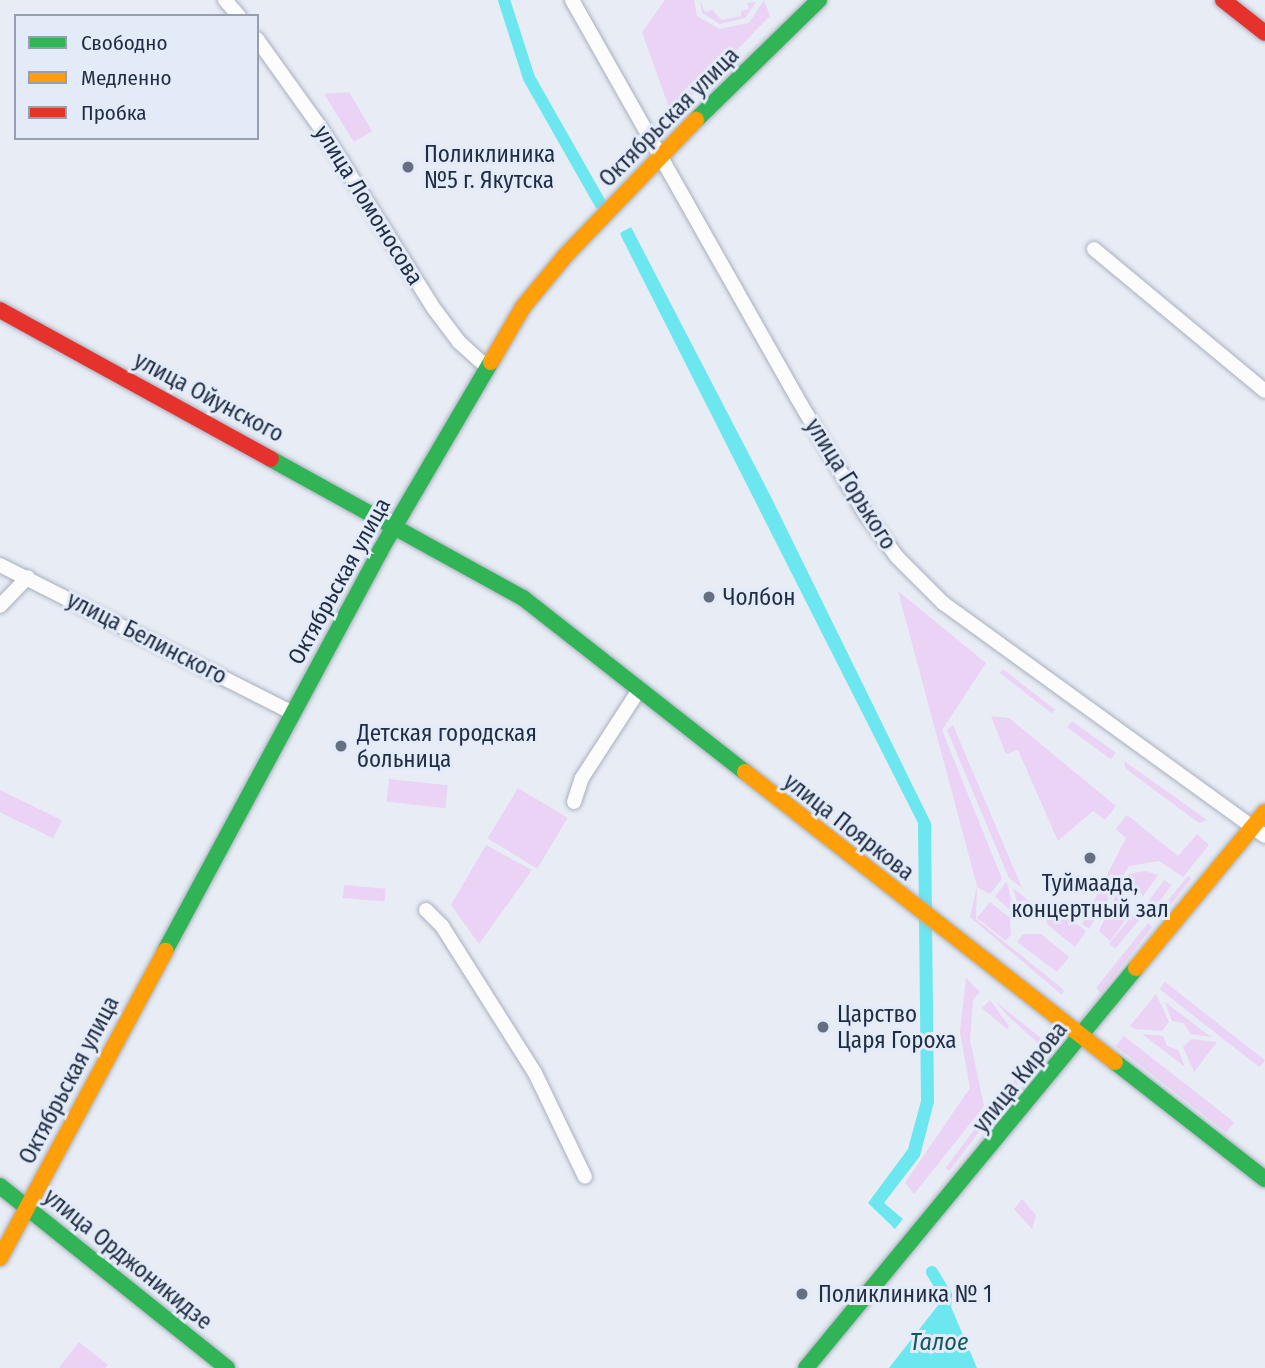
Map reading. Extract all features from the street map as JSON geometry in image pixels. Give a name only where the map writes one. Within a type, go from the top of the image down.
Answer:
[{"type":"main road","name":"Октябрьская улица","points":[[0,1258],[396,524],[486,366],[523,307],[565,256],[660,155],[819,0]]},
{"type":"main road","points":[[1223,0],[1265,33]]},
{"type":"main road","name":"улица Ойунского","points":[[0,310],[396,524]]},
{"type":"main road","name":"улица Пояркова","points":[[396,524],[523,598],[957,942],[1265,1179]]},
{"type":"main road","name":"улица Кирова","points":[[806,1368],[1259,831],[1265,812]]},
{"type":"main road","name":"улица Орджоникидзе","points":[[0,1186],[227,1368]]},
{"type":"street","points":[[225,0],[237,14]]},
{"type":"street","name":"улица Горького","points":[[572,0],[817,431],[897,557],[943,603],[1259,831]]},
{"type":"street","name":"улица Ломоносова","points":[[259,42],[320,127],[435,310],[458,342],[486,366]]},
{"type":"street","points":[[1094,249],[1265,391]]},
{"type":"street","name":"улица Белинского","points":[[0,565],[293,713]]},
{"type":"street","points":[[0,607],[28,578]]},
{"type":"street","points":[[574,802],[582,779],[639,690]]},
{"type":"street","points":[[426,911],[442,926],[535,1073],[585,1177]]},
{"type":"shaded area","points":[[665,0],[694,0],[697,16],[719,29],[749,23],[764,0],[770,16],[672,116],[642,32]]},
{"type":"shaded area","points":[[700,0],[705,12],[712,10],[722,20],[741,16],[741,11],[749,9],[747,3],[756,2],[745,18],[720,24],[702,13]]},
{"type":"shaded area","points":[[349,92],[372,131],[354,142],[324,94]]},
{"type":"shaded area","points":[[898,591],[986,663],[942,730],[1002,879],[990,894],[977,887],[976,919],[1064,990],[1062,995],[970,917],[977,886]]},
{"type":"shaded area","points":[[1003,669],[1055,710],[1052,714],[1000,673]]},
{"type":"shaded area","points":[[991,716],[1009,718],[1116,806],[1105,820],[1093,811],[1058,841],[1018,750],[1006,754]]},
{"type":"shaded area","points":[[1072,721],[1116,753],[1111,759],[1067,727]]},
{"type":"shaded area","points":[[953,725],[1022,888],[1009,878],[947,730]]},
{"type":"shaded area","points":[[1124,761],[1207,820],[1199,823],[1126,769]]},
{"type":"shaded area","points":[[389,779],[448,785],[445,808],[387,802]]},
{"type":"shaded area","points":[[518,788],[568,818],[537,868],[488,839]]},
{"type":"shaded area","points":[[0,790],[62,820],[53,838],[0,812]]},
{"type":"shaded area","points":[[1127,815],[1178,856],[1197,834],[1209,845],[1183,877],[1159,861],[1129,866],[1089,929],[1082,924],[1126,838],[1116,829]]},
{"type":"shaded area","points":[[486,845],[532,870],[479,944],[451,905]]},
{"type":"shaded area","points":[[1145,871],[1158,875],[1143,896],[1137,889],[1128,891],[1119,885],[1129,874]]},
{"type":"shaded area","points":[[1188,876],[1191,879],[1159,919],[1155,916]]},
{"type":"shaded area","points":[[1164,880],[1171,885],[1154,910],[1146,904]]},
{"type":"shaded area","points":[[1006,882],[1008,885],[1014,913],[995,897]]},
{"type":"shaded area","points":[[344,885],[386,889],[385,902],[343,898]]},
{"type":"shaded area","points":[[1013,888],[1033,904],[1029,910],[1019,910]]},
{"type":"shaded area","points":[[1118,891],[1131,912],[1110,941],[1099,931]]},
{"type":"shaded area","points":[[990,902],[1010,918],[1011,934],[1006,941],[977,918]]},
{"type":"shaded area","points":[[1048,902],[1086,931],[1075,947],[1047,924],[1044,908]]},
{"type":"shaded area","points":[[1138,909],[1144,914],[1115,949],[1109,943]]},
{"type":"shaded area","points":[[1148,923],[1152,927],[1101,993],[1096,988]]},
{"type":"shaded area","points":[[1023,934],[1041,934],[1069,957],[1057,972],[1017,942]]},
{"type":"shaded area","points":[[966,978],[980,992],[973,1000],[970,1040],[984,1106],[914,1194],[905,1183],[970,1088],[960,1032]]},
{"type":"shaded area","points":[[1165,982],[1265,1060],[1260,1067],[1159,989]]},
{"type":"shaded area","points":[[1156,994],[1169,1022],[1162,1031],[1135,1029],[1130,1026]]},
{"type":"shaded area","points":[[990,1000],[1009,1026],[1007,1029],[982,1008]]},
{"type":"shaded area","points":[[996,1002],[1041,1038],[1038,1043],[1009,1017]]},
{"type":"shaded area","points":[[1165,1002],[1211,1037],[1190,1034],[1184,1023],[1172,1021]]},
{"type":"shaded area","points":[[1142,1034],[1163,1036],[1167,1046],[1178,1050],[1185,1067]]},
{"type":"shaded area","points":[[1124,1036],[1234,1122],[1226,1132],[1116,1046]]},
{"type":"shaded area","points":[[1191,1039],[1217,1042],[1194,1072],[1183,1047]]},
{"type":"shaded area","points":[[1020,1072],[1024,1075],[996,1112],[992,1109]]},
{"type":"shaded area","points":[[987,1113],[991,1116],[949,1171],[945,1168]]},
{"type":"shaded area","points":[[1022,1199],[1036,1215],[1032,1229],[1014,1209]]},
{"type":"shaded area","points":[[79,1342],[108,1365],[105,1368],[59,1368]]},
{"type":"water","points":[[631,227],[769,493],[931,823],[934,1102],[920,1156],[884,1203],[903,1219],[895,1229],[868,1203],[908,1149],[921,1101],[918,823],[622,238],[620,233]]},
{"type":"water","name":"Талое","points":[[946,1295],[977,1368],[889,1368]]},
{"type":"waterway","points":[[504,0],[529,78],[600,203]]},
{"type":"waterway","points":[[932,1272],[946,1295],[945,1309]]},
{"type":"traffic: fast","points":[[696,120],[819,0]]},
{"type":"traffic: fast","points":[[165,951],[380,551],[491,362]]},
{"type":"traffic: fast","points":[[271,459],[523,598],[745,772]]},
{"type":"traffic: fast","points":[[806,1368],[1136,968]]},
{"type":"traffic: fast","points":[[1115,1062],[1265,1179]]},
{"type":"traffic: fast","points":[[0,1186],[227,1368]]},
{"type":"traffic: slow","points":[[491,362],[523,307],[565,256],[696,120]]},
{"type":"traffic: slow","points":[[745,772],[1115,1062]]},
{"type":"traffic: slow","points":[[1136,968],[1265,812]]},
{"type":"traffic: slow","points":[[0,1258],[165,951]]},
{"type":"traffic: jam","points":[[1223,0],[1265,33]]},
{"type":"traffic: jam","points":[[0,310],[271,459]]},
{"type":"place","name":"Поликлиника №5 г. Якутска","points":[[408,167]]},
{"type":"place","name":"Чолбон","points":[[709,597]]},
{"type":"place","name":"Детская городская больница","points":[[341,746]]},
{"type":"place","name":"Туймаада, концертный зал","points":[[1090,858]]},
{"type":"place","name":"Царство Царя Гороха","points":[[823,1027]]},
{"type":"place","name":"Поликлиника № 1","points":[[802,1294]]}]
